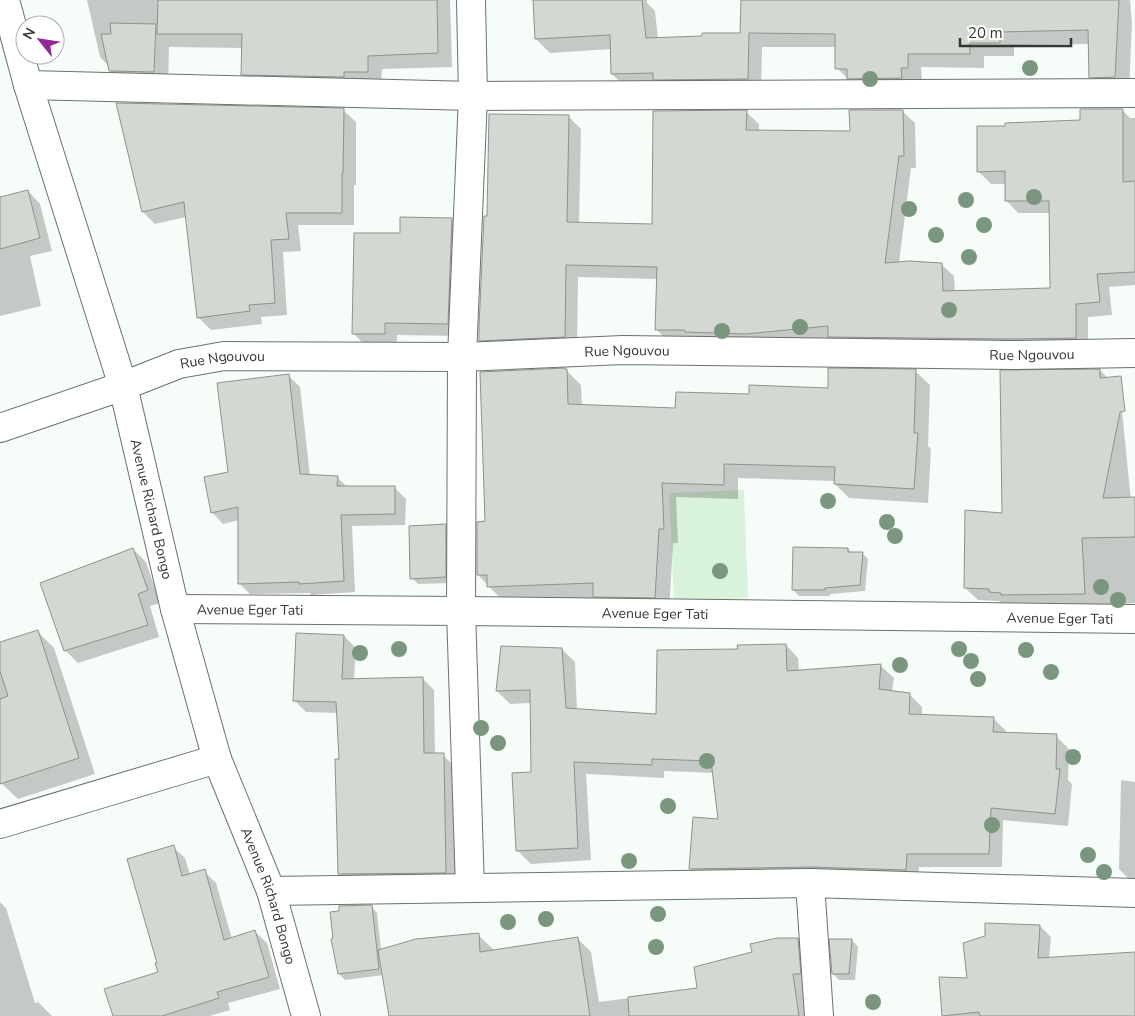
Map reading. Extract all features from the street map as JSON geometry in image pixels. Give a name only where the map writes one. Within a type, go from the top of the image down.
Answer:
[{"type":"street","name":"Avenue Richard Bongo","points":[[4,0],[10,57],[28,85],[123,386],[175,609],[217,759],[271,891],[306,1016]]},
{"type":"street","points":[[470,888],[461,611],[462,357],[474,96],[471,0]]},
{"type":"street","points":[[28,85],[474,96],[1135,93]]},
{"type":"street","name":"Rue Ngouvou","points":[[0,428],[123,386],[179,364],[224,356],[462,357],[623,350],[1013,355],[1135,353]]},
{"type":"street","name":"Avenue Eger Tati","points":[[175,609],[1135,619]]},
{"type":"street","points":[[0,824],[217,759]]},
{"type":"street","points":[[810,883],[819,1016]]},
{"type":"street","points":[[271,891],[810,883],[1135,894]]},
{"type":"green space","points":[[744,490],[748,598],[674,601],[669,493]]},
{"type":"building","points":[[158,0],[437,0],[438,53],[368,56],[368,72],[344,72],[344,77],[241,75],[242,34],[157,34]]},
{"type":"building","points":[[533,0],[642,0],[646,38],[702,36],[702,33],[740,33],[741,0],[1119,0],[1115,77],[1089,78],[1088,30],[1000,32],[1000,43],[970,43],[970,54],[908,54],[908,68],[901,68],[902,78],[847,79],[847,69],[835,69],[835,34],[749,33],[748,79],[653,80],[653,73],[611,74],[610,35],[535,39]]},
{"type":"building","points":[[110,23],[156,24],[154,72],[109,71],[101,34],[111,34]]},
{"type":"building","points":[[116,103],[344,108],[342,213],[286,213],[289,239],[271,240],[275,303],[249,305],[250,311],[197,318],[184,202],[142,212]]},
{"type":"building","points":[[1080,109],[1123,109],[1123,182],[1135,181],[1135,272],[1097,274],[1100,302],[1076,304],[1076,338],[828,337],[828,326],[746,334],[655,330],[657,267],[566,265],[565,337],[479,341],[484,216],[487,216],[489,114],[569,115],[567,222],[652,224],[653,111],[747,110],[746,130],[850,131],[849,110],[903,110],[904,156],[899,156],[885,263],[909,261],[942,263],[943,291],[1050,288],[1049,201],[1005,201],[1005,171],[977,172],[977,126],[1005,126],[1005,123],[1080,120]]},
{"type":"building","points":[[28,190],[40,238],[0,249],[0,197]]},
{"type":"building","points":[[400,217],[452,218],[448,324],[385,323],[385,334],[352,334],[354,233],[400,233]]},
{"type":"building","points":[[828,368],[916,369],[914,433],[918,433],[914,489],[834,484],[835,467],[724,464],[724,485],[662,483],[664,529],[659,529],[655,598],[593,597],[593,583],[487,587],[487,575],[477,575],[477,522],[485,521],[480,372],[567,369],[568,404],[675,408],[676,392],[749,394],[749,385],[828,388]]},
{"type":"building","points":[[1100,369],[1100,378],[1121,376],[1125,411],[1120,412],[1103,498],[1135,497],[1135,537],[1082,538],[1085,594],[1001,595],[1001,593],[989,592],[989,589],[964,588],[965,510],[1002,513],[1000,370]]},
{"type":"building","points":[[289,374],[300,474],[338,476],[337,486],[395,486],[395,514],[341,515],[344,581],[299,584],[299,582],[238,584],[238,507],[211,513],[204,477],[228,472],[217,383]]},
{"type":"building","points":[[446,524],[446,577],[410,579],[409,526]]},
{"type":"building","points":[[793,547],[848,548],[848,552],[863,552],[860,585],[825,588],[825,590],[792,590]]},
{"type":"building","points":[[133,548],[148,590],[138,594],[148,625],[64,651],[40,583]]},
{"type":"building","points":[[38,630],[79,758],[0,784],[0,699],[8,696],[0,671],[0,642]]},
{"type":"building","points":[[296,633],[344,635],[342,679],[423,677],[424,753],[444,753],[446,873],[338,874],[335,759],[339,759],[336,702],[293,701]]},
{"type":"building","points":[[786,644],[787,671],[881,664],[879,689],[910,693],[909,714],[994,717],[993,732],[1057,734],[1056,769],[1060,769],[1055,814],[991,808],[989,854],[907,854],[906,870],[810,867],[689,869],[693,817],[718,819],[711,761],[652,759],[652,765],[574,762],[578,848],[516,851],[512,773],[531,772],[530,690],[496,691],[501,646],[562,648],[566,708],[656,714],[657,650],[738,649],[737,645]]},
{"type":"building","points":[[174,845],[182,876],[205,869],[224,940],[255,930],[269,977],[217,992],[219,998],[162,1016],[113,1016],[104,989],[158,972],[127,859]]},
{"type":"building","points":[[372,905],[379,969],[338,974],[331,939],[333,938],[330,912],[339,911],[339,906]]},
{"type":"building","points":[[985,923],[1040,925],[1038,958],[1135,952],[1135,1016],[980,1016],[979,1012],[942,1016],[939,977],[967,978],[963,943],[985,936]]},
{"type":"building","points":[[479,933],[480,952],[578,937],[590,1016],[389,1016],[378,950],[416,939]]},
{"type":"building","points":[[777,938],[798,938],[801,974],[793,974],[799,1016],[629,1016],[628,997],[697,988],[694,967],[752,952],[750,944]]},
{"type":"building","points":[[829,939],[852,939],[849,974],[832,974]]}]
